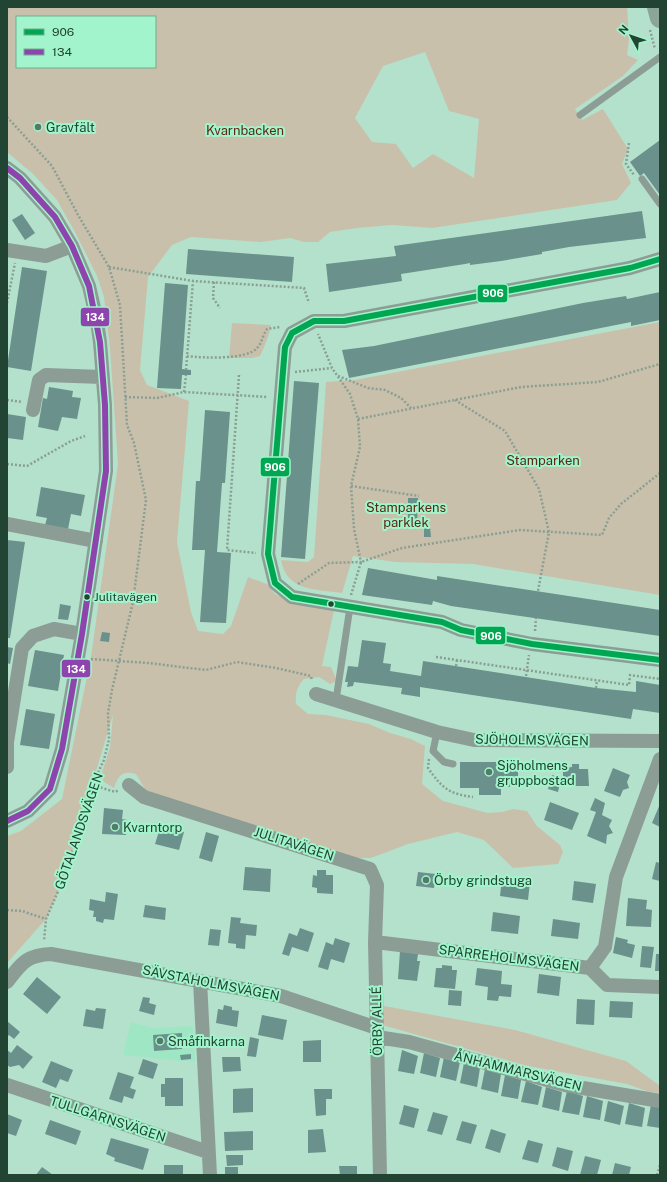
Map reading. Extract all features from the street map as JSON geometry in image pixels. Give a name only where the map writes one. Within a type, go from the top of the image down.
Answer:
[{"type":"street","points":[[655,23],[657,7]]},
{"type":"street","points":[[7,168],[20,178],[55,217],[72,246],[89,286],[97,321],[105,405],[106,471],[82,634],[62,749],[50,789],[28,811],[7,821]]},
{"type":"street","points":[[12,253],[46,256],[72,246]]},
{"type":"street","points":[[660,259],[630,268],[344,321],[314,321],[292,333],[284,347],[268,554],[275,583],[292,597],[442,622],[461,630],[532,644],[660,660]]},
{"type":"street","points":[[33,410],[39,380],[46,375],[102,377]]},
{"type":"street","points":[[7,524],[96,541]]},
{"type":"street","points":[[7,767],[8,742],[22,648],[33,636],[54,629],[82,634]]},
{"type":"street","name":"SJÖHOLMSVÄGEN","points":[[316,694],[438,732],[474,740],[660,741]]},
{"type":"street","points":[[590,968],[605,947],[616,877],[660,760]]},
{"type":"street","name":"JULITAVÄGEN","points":[[129,784],[144,797],[370,869]]},
{"type":"street","name":"ÖRBY ALLÉ","points":[[370,869],[377,885],[375,942],[380,1175]]},
{"type":"street","name":"SPARREHOLMSVÄGEN","points":[[375,942],[590,968],[607,985],[660,987]]},
{"type":"street","points":[[7,982],[25,960],[36,954],[42,954]]},
{"type":"street","name":"SÄVSTAHOLMSVÄGEN","points":[[42,954],[51,954],[281,996],[377,1033]]},
{"type":"street","points":[[200,981],[210,1175]]},
{"type":"street","name":"ÅNHAMMARSVÄGEN","points":[[377,1033],[564,1085],[660,1100]]},
{"type":"street","name":"TULLGARNSVÄGEN","points":[[7,1085],[208,1152]]},
{"type":"lane","points":[[580,115],[659,58]]},
{"type":"lane","points":[[642,179],[660,204]]},
{"type":"lane","points":[[336,700],[350,607]]},
{"type":"lane","points":[[438,732],[433,751],[444,762],[453,764]]},
{"type":"path","points":[[655,23],[659,58]]},
{"type":"path","points":[[626,164],[629,143]]},
{"type":"path","points":[[7,304],[12,253]]},
{"type":"path","points":[[109,267],[193,280],[304,288],[309,303]]},
{"type":"path","points":[[186,370],[193,280]]},
{"type":"path","points":[[214,282],[213,298],[220,308]]},
{"type":"path","points":[[187,356],[208,358],[250,354],[258,347],[262,335],[267,329],[284,326]]},
{"type":"path","points":[[318,334],[332,368],[350,394],[358,419],[360,447],[351,486],[354,529],[361,562],[351,597],[350,607]]},
{"type":"path","points":[[358,419],[521,387],[598,382],[660,364]]},
{"type":"path","points":[[291,372],[332,368]]},
{"type":"path","points":[[184,392],[186,375]]},
{"type":"path","points":[[239,375],[227,550],[268,554]]},
{"type":"path","points":[[338,376],[368,388],[384,390],[401,398],[411,408]]},
{"type":"path","points":[[125,397],[157,398],[184,392],[271,398]]},
{"type":"path","points":[[455,400],[506,430],[539,489],[548,532],[538,591]]},
{"type":"path","points":[[7,464],[27,466],[71,441],[85,436]]},
{"type":"path","points":[[294,588],[329,563],[361,562],[402,548],[520,530],[602,535],[609,518],[621,504],[660,473]]},
{"type":"path","points":[[351,486],[419,496]]},
{"type":"path","points":[[78,656],[90,659],[148,663],[206,670],[237,662],[276,668],[311,676],[316,694]]},
{"type":"path","points":[[436,657],[629,685],[630,675],[660,679]]},
{"type":"path","points":[[456,666],[457,660]]},
{"type":"path","name":"GÖTALANDSVÄGEN","points":[[42,954],[46,919],[63,880],[93,785],[104,760],[109,739],[108,713],[120,662]]},
{"type":"path","points":[[596,688],[597,680]]},
{"type":"path","points":[[433,751],[428,760],[428,768],[435,778],[447,790],[473,797]]},
{"type":"path","points":[[93,785],[115,792],[129,784]]},
{"type":"path","points":[[7,910],[22,912],[46,919]]},
{"type":"path","points":[[657,1175],[660,1165]]},
{"type":"shaded area","name":"Småfinkarna","points":[[131,1022],[154,1028],[193,1026],[195,1061],[179,1061],[123,1055]]},
{"type":"green space","name":"Kvarnbacken","points":[[7,7],[627,7],[629,40],[627,55],[638,60],[623,76],[575,109],[582,120],[603,109],[628,149],[622,164],[631,183],[617,200],[432,228],[392,225],[357,228],[330,232],[318,242],[304,242],[290,238],[261,242],[191,237],[172,245],[148,277],[140,370],[147,385],[189,401],[177,542],[191,612],[198,631],[223,634],[231,626],[248,577],[267,584],[275,594],[289,600],[334,610],[322,666],[331,667],[337,681],[330,684],[319,677],[304,679],[297,690],[296,704],[308,714],[326,715],[369,724],[390,733],[411,739],[425,746],[422,784],[443,801],[488,813],[502,812],[513,809],[527,811],[537,826],[560,845],[563,852],[558,864],[513,868],[484,840],[457,832],[408,844],[371,858],[354,858],[150,793],[145,789],[136,774],[127,773],[121,775],[114,788],[104,782],[101,776],[110,747],[113,715],[63,880],[46,919],[7,963],[7,836],[21,831],[62,799],[91,657],[118,464],[110,348],[104,297],[97,276],[57,200],[33,174],[7,152]],"holes":[[[425,52],[449,111],[479,119],[474,178],[433,154],[413,168],[396,144],[372,142],[355,118],[383,66]]]},
{"type":"green space","name":"Stamparken","points":[[660,322],[660,595],[473,564],[395,562],[353,556],[342,593],[304,587],[289,578],[284,570],[281,560],[308,562],[314,557],[326,382],[355,380]]},
{"type":"green space","points":[[232,323],[271,325],[267,340],[260,356],[252,358],[229,358]]},
{"type":"green space","points":[[384,1006],[515,1030],[626,1061],[660,1086],[660,1093],[649,1092],[627,1084],[528,1066],[382,1025]]},
{"type":"building","points":[[660,140],[660,195],[644,173],[640,176],[630,162]]},
{"type":"building","points":[[642,211],[646,238],[569,247],[542,252],[542,254],[501,261],[470,265],[470,263],[401,274],[402,281],[329,292],[326,264],[396,256],[394,246]]},
{"type":"building","points":[[22,214],[35,233],[25,240],[12,220]]},
{"type":"building","points":[[188,249],[294,257],[292,282],[186,274]]},
{"type":"building","points":[[22,267],[47,271],[31,371],[7,367]]},
{"type":"building","points":[[165,283],[188,285],[182,369],[191,370],[191,375],[182,375],[181,389],[157,388]]},
{"type":"building","points":[[660,292],[660,320],[631,326],[631,322],[349,378],[342,350],[374,346],[583,303],[626,296],[627,299]]},
{"type":"building","points":[[294,381],[319,383],[305,559],[281,557]]},
{"type":"building","points":[[49,387],[73,391],[72,397],[81,398],[77,419],[62,417],[58,431],[38,427],[43,398],[47,399]]},
{"type":"building","points":[[205,410],[230,412],[225,483],[222,483],[217,552],[231,553],[226,623],[200,622],[205,550],[192,550],[196,481],[200,481]]},
{"type":"building","points":[[7,414],[26,417],[23,440],[7,438]]},
{"type":"building","points":[[41,487],[85,495],[81,516],[71,514],[68,529],[45,525],[47,518],[36,516]]},
{"type":"building","points":[[408,498],[418,498],[417,526],[408,525]]},
{"type":"building","points":[[424,527],[430,527],[431,537],[424,537]]},
{"type":"building","points":[[7,540],[25,542],[10,638],[7,638]]},
{"type":"building","points":[[368,568],[437,580],[437,576],[660,610],[660,636],[451,606],[433,601],[432,605],[362,595]]},
{"type":"building","points":[[60,604],[71,606],[68,620],[58,619]]},
{"type":"building","points":[[102,632],[110,633],[109,642],[100,641]]},
{"type":"building","points":[[362,640],[386,643],[383,663],[391,664],[390,671],[421,676],[423,661],[596,688],[636,692],[636,681],[660,685],[660,713],[633,709],[631,719],[420,687],[420,697],[401,694],[402,688],[354,682],[353,686],[347,687],[348,682],[345,682],[348,666],[358,667]]},
{"type":"building","points":[[7,647],[13,648],[10,664],[7,663]]},
{"type":"building","points":[[35,650],[64,655],[58,691],[28,686]]},
{"type":"building","points":[[26,709],[55,714],[49,749],[20,745]]},
{"type":"building","name":"Sjöholmens gruppbostad","points":[[460,762],[518,762],[518,782],[510,782],[510,787],[501,787],[501,795],[479,795],[479,788],[460,788]]},
{"type":"building","points":[[572,764],[579,764],[579,769],[588,769],[589,786],[563,786],[563,768],[572,767]]},
{"type":"building","points":[[613,768],[630,775],[627,782],[629,788],[623,790],[620,797],[604,791]]},
{"type":"building","points":[[552,775],[561,778],[558,792],[548,789]]},
{"type":"building","points":[[595,798],[605,803],[602,815],[612,820],[609,826],[613,833],[607,835],[606,844],[587,836],[596,812],[590,810]]},
{"type":"building","points":[[550,802],[579,813],[572,830],[544,820]]},
{"type":"building","points":[[660,804],[660,827],[652,823]]},
{"type":"building","name":"Kvarntorp","points":[[104,808],[123,810],[122,819],[127,820],[126,835],[102,834]]},
{"type":"building","points":[[161,825],[184,832],[179,850],[155,844]]},
{"type":"building","points":[[206,832],[219,836],[212,862],[199,858]]},
{"type":"building","points":[[656,862],[660,863],[660,881],[652,879]]},
{"type":"building","points":[[245,867],[271,869],[270,892],[243,890]]},
{"type":"building","points":[[317,870],[326,870],[326,875],[333,875],[333,894],[317,893],[317,888],[312,887],[313,875],[317,876]]},
{"type":"building","name":"Örby grindstuga","points":[[418,872],[436,874],[434,888],[416,886]]},
{"type":"building","points":[[502,878],[530,882],[528,900],[500,896]]},
{"type":"building","points":[[574,881],[596,884],[593,903],[572,900]]},
{"type":"building","points":[[106,892],[118,894],[114,920],[104,919],[103,923],[96,921],[96,917],[93,917],[94,911],[89,910],[90,899],[105,902]]},
{"type":"building","points":[[628,898],[647,900],[646,909],[652,910],[651,927],[626,926]]},
{"type":"building","points":[[145,905],[166,908],[165,920],[143,917]]},
{"type":"building","points":[[493,912],[520,916],[518,934],[491,931]]},
{"type":"building","points":[[231,917],[241,918],[240,923],[257,925],[256,936],[246,935],[245,949],[236,948],[236,944],[228,943]]},
{"type":"building","points":[[553,919],[580,923],[578,939],[551,936]]},
{"type":"building","points":[[300,928],[314,933],[308,952],[292,947],[289,956],[282,954],[289,933],[297,936]]},
{"type":"building","points":[[210,929],[221,930],[219,946],[208,945]]},
{"type":"building","points":[[616,937],[628,940],[627,943],[635,945],[632,958],[613,953]]},
{"type":"building","points":[[335,938],[350,943],[344,963],[331,959],[328,970],[318,967],[326,942],[333,945]]},
{"type":"building","points":[[642,946],[654,947],[651,968],[640,967]]},
{"type":"building","points":[[400,951],[418,954],[417,961],[420,961],[417,981],[398,979]]},
{"type":"building","points":[[656,954],[660,954],[660,971],[655,971]]},
{"type":"building","points":[[442,965],[452,966],[452,970],[457,970],[455,989],[434,987],[436,968],[442,968]]},
{"type":"building","points":[[477,968],[502,971],[501,984],[512,985],[511,997],[499,996],[498,1001],[487,1000],[488,987],[475,985]]},
{"type":"building","points":[[539,974],[561,977],[559,996],[537,993]]},
{"type":"building","points":[[37,977],[61,997],[47,1014],[23,994]]},
{"type":"building","points":[[449,990],[462,991],[461,1006],[448,1005]]},
{"type":"building","points":[[143,997],[150,998],[149,1003],[156,1005],[154,1015],[139,1011]]},
{"type":"building","points":[[577,999],[595,1000],[594,1025],[576,1024]]},
{"type":"building","points":[[610,1001],[633,1002],[632,1018],[609,1017]]},
{"type":"building","points":[[224,1005],[232,1007],[232,1010],[239,1011],[237,1027],[216,1023],[218,1009],[223,1010]]},
{"type":"building","points":[[96,1008],[106,1009],[103,1029],[83,1026],[86,1009],[95,1011]]},
{"type":"building","points":[[262,1015],[287,1020],[283,1040],[258,1035]]},
{"type":"building","points":[[7,1021],[20,1032],[14,1039],[9,1035],[7,1037]]},
{"type":"building","points":[[182,1033],[182,1049],[154,1051],[153,1035]]},
{"type":"building","points":[[250,1037],[259,1039],[256,1057],[247,1056]]},
{"type":"building","points":[[321,1040],[321,1062],[303,1062],[303,1041]]},
{"type":"building","points":[[17,1045],[33,1057],[23,1069],[19,1065],[10,1067],[7,1065],[7,1050],[11,1053]]},
{"type":"building","points":[[402,1050],[418,1056],[414,1074],[398,1071]]},
{"type":"building","points":[[424,1053],[440,1058],[436,1077],[420,1073]]},
{"type":"building","points":[[191,1054],[191,1059],[181,1060],[180,1055]]},
{"type":"building","points":[[222,1057],[240,1057],[241,1071],[223,1072]]},
{"type":"building","points":[[444,1057],[460,1062],[456,1081],[440,1077]]},
{"type":"building","points":[[143,1059],[158,1064],[153,1079],[138,1074]]},
{"type":"building","points":[[51,1061],[73,1070],[68,1082],[60,1079],[56,1088],[42,1082]]},
{"type":"building","points":[[464,1063],[480,1068],[477,1087],[460,1083]]},
{"type":"building","points":[[485,1069],[501,1074],[498,1093],[481,1089]]},
{"type":"building","points":[[118,1072],[134,1077],[130,1088],[136,1090],[133,1099],[124,1096],[122,1103],[109,1099]]},
{"type":"building","points":[[505,1075],[521,1080],[518,1099],[501,1096]]},
{"type":"building","points":[[165,1078],[183,1078],[183,1106],[165,1106],[165,1097],[161,1097],[161,1084],[165,1084]]},
{"type":"building","points":[[526,1081],[542,1087],[538,1105],[521,1102]]},
{"type":"building","points":[[546,1087],[562,1092],[559,1111],[542,1107]]},
{"type":"building","points":[[253,1088],[253,1112],[233,1113],[233,1089]]},
{"type":"building","points":[[314,1089],[332,1089],[332,1099],[326,1099],[326,1115],[316,1116]]},
{"type":"building","points":[[567,1091],[583,1096],[579,1115],[562,1112]]},
{"type":"building","points":[[587,1096],[603,1101],[600,1120],[583,1117]]},
{"type":"building","points":[[608,1101],[624,1106],[620,1125],[604,1121]]},
{"type":"building","points":[[629,1103],[645,1108],[642,1127],[625,1124]]},
{"type":"building","points":[[404,1105],[419,1109],[414,1128],[399,1124]]},
{"type":"building","points":[[651,1105],[659,1107],[660,1109],[660,1128],[647,1126]]},
{"type":"building","points":[[433,1112],[448,1116],[442,1135],[427,1131]]},
{"type":"building","points":[[7,1114],[22,1120],[16,1136],[7,1133]]},
{"type":"building","points":[[50,1120],[81,1131],[76,1145],[45,1134]]},
{"type":"building","points":[[462,1121],[477,1125],[471,1144],[456,1140]]},
{"type":"building","points":[[323,1129],[326,1152],[308,1153],[308,1130]]},
{"type":"building","points":[[491,1129],[506,1134],[500,1153],[485,1148]]},
{"type":"building","points":[[253,1131],[253,1150],[225,1151],[224,1132]]},
{"type":"building","points":[[111,1138],[149,1149],[143,1170],[114,1161],[115,1158],[106,1154]]},
{"type":"building","points":[[528,1140],[543,1144],[538,1163],[522,1159]]},
{"type":"building","points":[[557,1147],[573,1151],[568,1171],[552,1166]]},
{"type":"building","points":[[226,1155],[243,1155],[243,1165],[227,1166]]},
{"type":"building","points":[[585,1156],[601,1160],[597,1175],[580,1175]]},
{"type":"building","points":[[615,1163],[631,1167],[629,1175],[612,1175]]},
{"type":"building","points":[[164,1165],[183,1165],[183,1175],[164,1175]]},
{"type":"building","points":[[339,1166],[357,1166],[357,1175],[340,1175]]},
{"type":"building","points":[[42,1167],[53,1175],[36,1175]]},
{"type":"building","points":[[225,1167],[238,1167],[238,1175],[225,1175]]},
{"type":"transit line","name":"134","points":[[7,168],[20,178],[55,217],[72,246],[89,286],[100,342],[105,405],[106,471],[82,634],[62,749],[50,789],[28,811],[7,821]]},
{"type":"transit line","name":"906","points":[[660,259],[630,268],[344,321],[314,321],[292,333],[285,347],[268,554],[275,583],[292,597],[442,622],[461,630],[532,644],[660,660]]},
{"type":"place","name":"Gravfält","points":[[38,127]]},
{"type":"place","name":"Julitavägen","points":[[87,597]]},
{"type":"place","name":"Sjöholmens gruppbostad","points":[[489,772]]},
{"type":"place","name":"Kvarntorp","points":[[115,827]]},
{"type":"place","name":"Örby grindstuga","points":[[426,880]]},
{"type":"place","name":"Småfinkarna","points":[[160,1041]]},
{"type":"park label","name":"Stamparkens parklek","points":[[406,514]]}]
